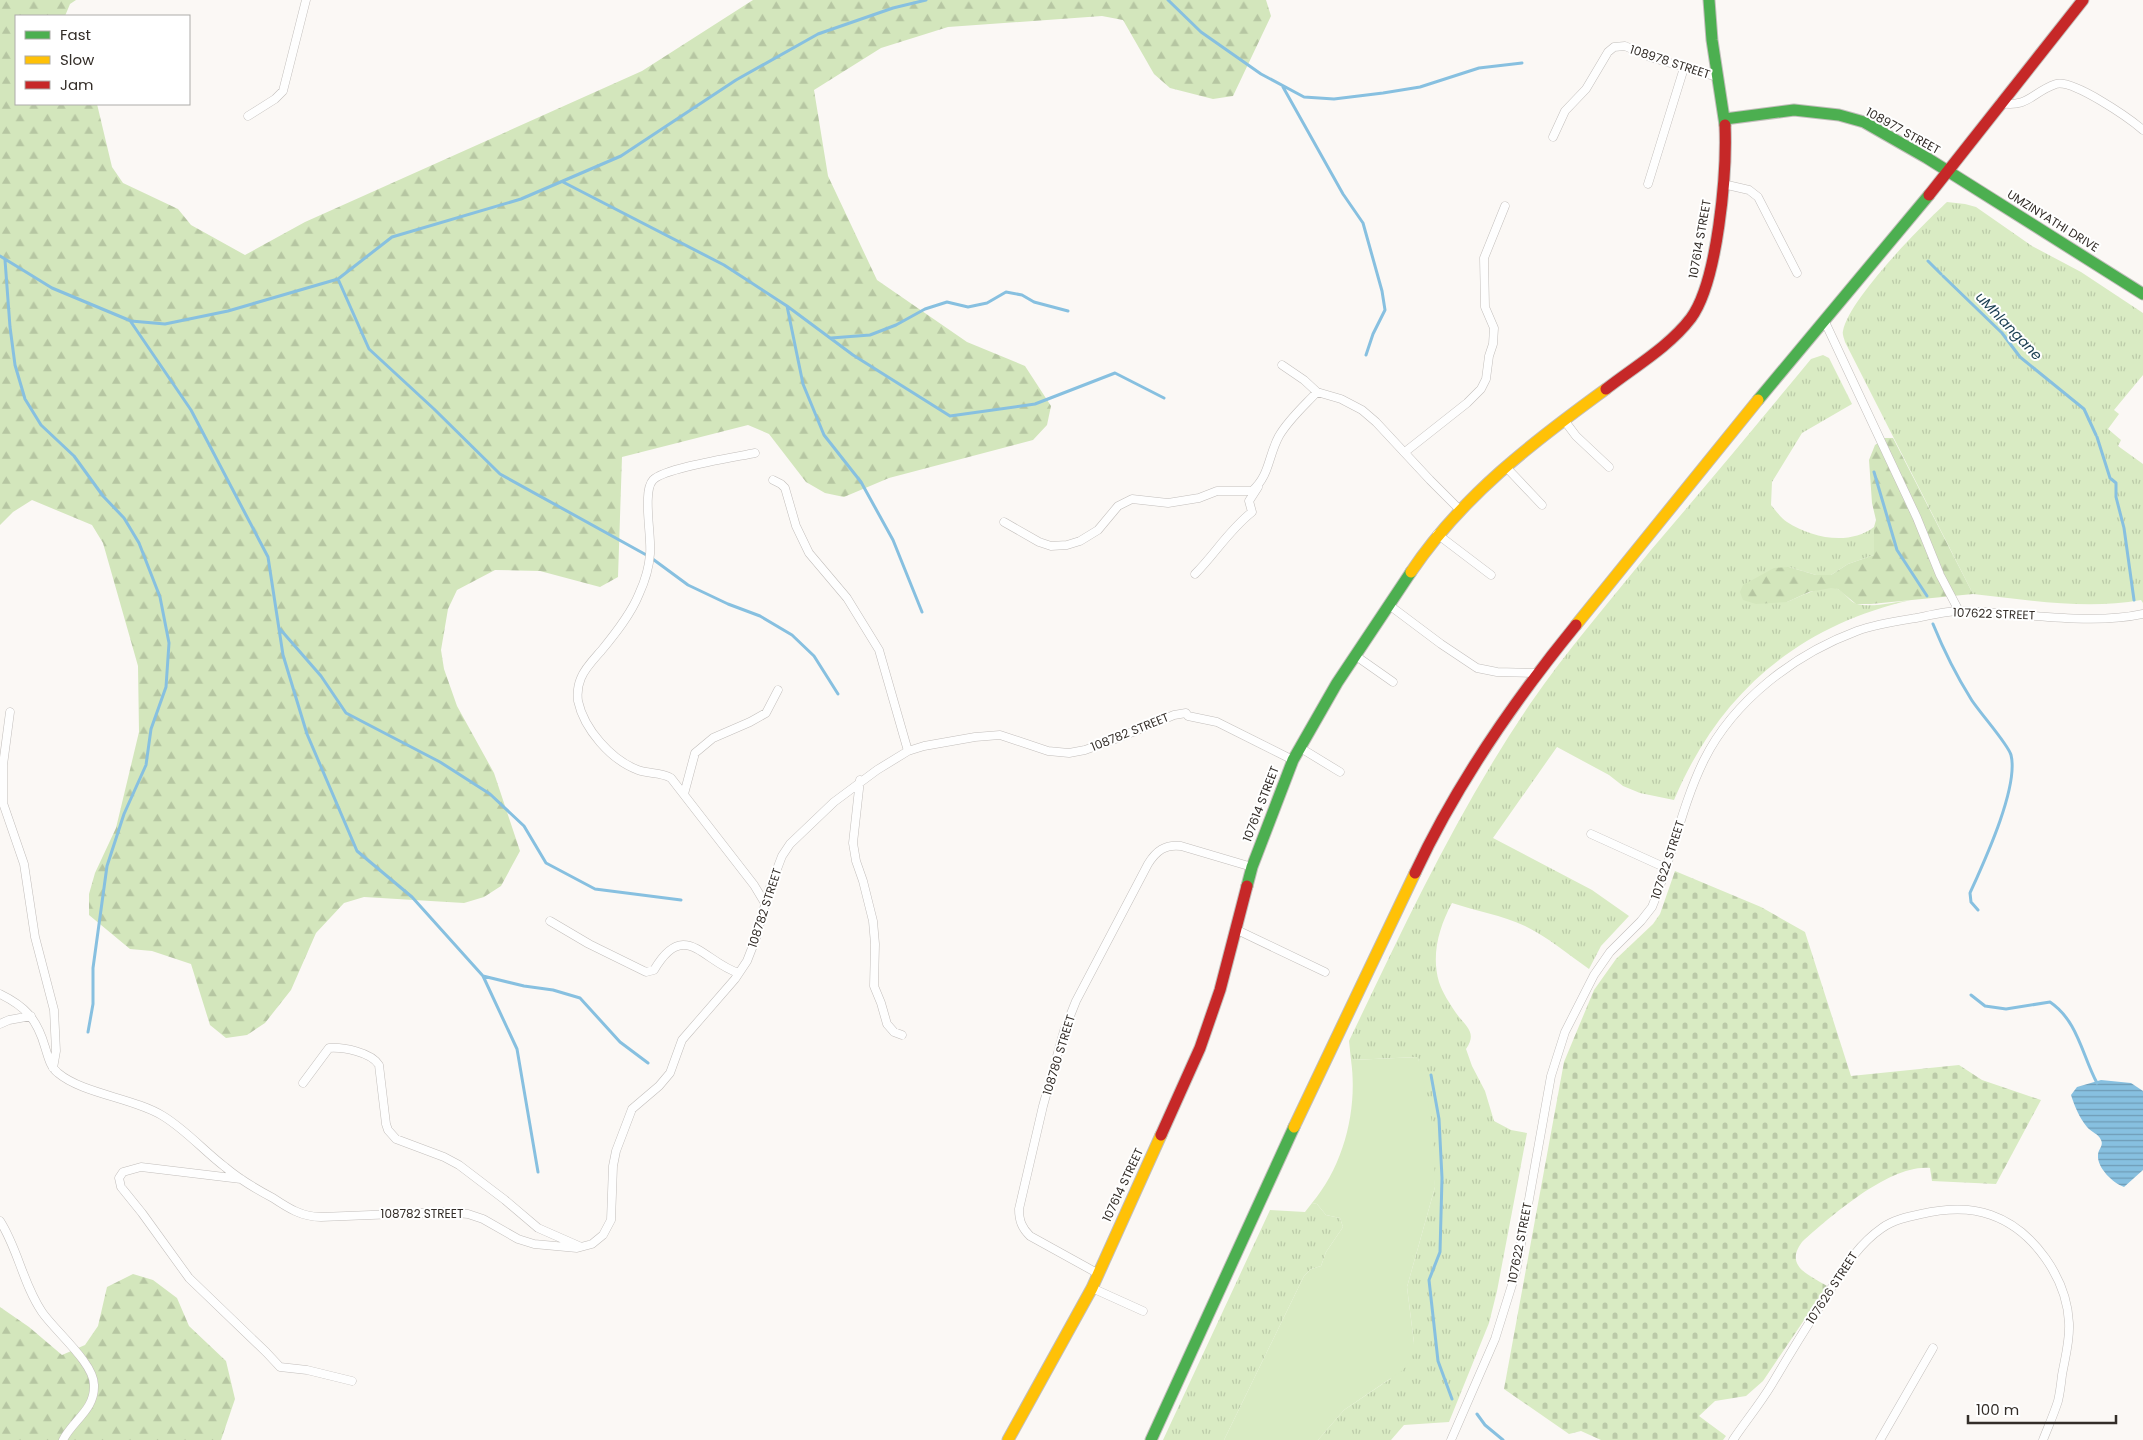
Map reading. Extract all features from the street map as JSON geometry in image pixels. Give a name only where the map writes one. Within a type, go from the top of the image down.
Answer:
[{"type":"street","points":[[248,116],[275,99],[283,91],[306,0]]},
{"type":"street","name":"107614 STREET","points":[[1008,1440],[1092,1288],[1097,1273],[1155,1151],[1200,1048],[1220,990],[1252,867],[1293,760],[1332,691],[1437,534],[1459,509],[1506,467],[1564,420],[1669,341],[1693,316],[1704,292],[1710,268],[1723,184],[1725,119],[1717,77],[1709,0]]},
{"type":"street","points":[[1151,1440],[1297,1122],[1426,849],[1477,760],[1538,673],[1786,366],[1825,322],[1948,172],[2083,0]]},
{"type":"street","name":"108978 STREET","points":[[1553,138],[1565,111],[1586,89],[1608,52],[1614,47],[1625,46],[1684,68],[1717,77]]},
{"type":"street","points":[[1648,184],[1684,68]]},
{"type":"street","points":[[2000,104],[2022,104],[2053,86],[2065,84],[2116,110],[2143,130]]},
{"type":"street","name":"108977 STREET","points":[[1725,119],[1794,110],[1838,115],[1864,122],[1948,172]]},
{"type":"street","name":"UMZINYATHI DRIVE","points":[[1948,172],[2143,294]]},
{"type":"street","points":[[1723,184],[1749,190],[1758,196],[1797,273]]},
{"type":"street","points":[[1405,452],[1467,403],[1481,389],[1486,379],[1494,328],[1485,307],[1484,258],[1505,206]]},
{"type":"street","points":[[1825,322],[1917,518],[1940,574],[1960,611]]},
{"type":"street","points":[[1282,366],[1304,380],[1317,392],[1341,399],[1362,410],[1376,422],[1459,509]]},
{"type":"street","points":[[1195,574],[1212,556],[1228,534],[1252,512],[1249,501],[1264,478],[1279,436],[1297,411],[1317,392]]},
{"type":"street","points":[[1564,420],[1576,436],[1609,467]]},
{"type":"street","points":[[755,453],[682,468],[659,476],[652,481],[648,491],[650,534],[648,574],[638,596],[614,636],[581,678],[578,686],[578,701],[585,718],[606,750],[617,759],[637,770],[668,777],[684,794],[754,885],[766,905]]},
{"type":"street","points":[[1506,467],[1542,505]]},
{"type":"street","points":[[773,480],[785,488],[796,526],[809,552],[846,598],[879,650],[908,752]]},
{"type":"street","points":[[1004,522],[1038,542],[1051,546],[1067,545],[1080,541],[1098,530],[1118,506],[1132,499],[1168,503],[1200,498],[1217,491],[1252,490],[1259,484]]},
{"type":"street","points":[[1437,534],[1492,575]]},
{"type":"street","points":[[1389,605],[1477,668],[1497,672],[1538,673]]},
{"type":"street","name":"107622 STREET","points":[[1451,1440],[1495,1339],[1516,1272],[1551,1076],[1559,1048],[1594,974],[1610,952],[1642,921],[1652,907],[1683,811],[1705,759],[1726,727],[1763,687],[1813,651],[1858,631],[1888,623],[1960,611],[2107,618],[2143,614]]},
{"type":"street","points":[[1356,656],[1393,682]]},
{"type":"street","points":[[684,794],[696,753],[713,738],[766,713],[778,690]]},
{"type":"street","points":[[10,712],[3,759],[3,802],[24,864],[35,938],[54,1010],[56,1051],[53,1068]]},
{"type":"street","name":"108782 STREET","points":[[53,1068],[72,1082],[148,1108],[163,1116],[243,1180],[295,1211],[312,1217],[446,1212],[468,1214],[483,1219],[518,1239],[534,1244],[581,1247],[592,1244],[604,1235],[611,1220],[612,1166],[632,1109],[659,1086],[670,1073],[682,1040],[747,961],[756,938],[769,890],[782,856],[790,844],[860,780],[908,752],[935,744],[1000,735],[1048,751],[1069,753],[1085,750],[1174,715],[1186,713],[1188,716],[1217,722],[1293,760]]},
{"type":"street","points":[[1299,747],[1340,772]]},
{"type":"street","points":[[860,780],[853,843],[856,861],[873,921],[875,944],[874,986],[882,1003],[887,1024],[894,1032],[902,1036]]},
{"type":"street","points":[[1592,834],[1666,868]]},
{"type":"street","name":"108780 STREET","points":[[1097,1273],[1030,1236],[1024,1230],[1019,1218],[1019,1209],[1043,1106],[1064,1031],[1085,984],[1148,864],[1158,851],[1168,846],[1181,846],[1252,867]]},
{"type":"street","points":[[550,921],[589,944],[646,972],[654,970],[668,951],[687,945],[704,952],[730,971],[739,973]]},
{"type":"street","points":[[1235,929],[1325,972]]},
{"type":"street","points":[[0,994],[22,1006],[31,1016],[43,1039],[53,1068]]},
{"type":"street","points":[[0,1024],[9,1020],[31,1016]]},
{"type":"street","points":[[303,1083],[328,1048],[348,1050],[374,1059],[379,1066],[386,1124],[391,1134],[396,1138],[459,1165],[506,1200],[538,1228],[581,1247]]},
{"type":"street","points":[[243,1180],[141,1167],[124,1172],[119,1178],[121,1187],[189,1278],[276,1364],[285,1368],[307,1370],[352,1381]]},
{"type":"street","name":"107626 STREET","points":[[1733,1440],[1771,1386],[1844,1267],[1862,1244],[1883,1227],[1909,1217],[1945,1210],[1971,1210],[1990,1215],[2010,1225],[2026,1237],[2051,1266],[2066,1304],[2069,1336],[2058,1400],[2043,1440]]},
{"type":"street","points":[[0,1221],[8,1234],[22,1271],[41,1311],[88,1366],[94,1384],[92,1402],[67,1432],[63,1440]]},
{"type":"street","points":[[1092,1288],[1143,1311]]},
{"type":"street","points":[[1880,1440],[1933,1348]]},
{"type":"green space","points":[[0,0],[76,0],[70,4],[65,15],[15,15],[15,105],[97,105],[112,167],[123,183],[178,209],[191,225],[245,255],[305,222],[642,71],[753,0],[1266,0],[1271,16],[1233,96],[1213,99],[1170,88],[1154,74],[1123,20],[1102,16],[948,27],[881,48],[814,90],[828,176],[877,280],[967,342],[1025,366],[1051,406],[1047,425],[1033,440],[889,478],[844,497],[825,493],[806,482],[769,434],[748,425],[622,457],[618,577],[600,587],[540,571],[495,570],[457,590],[448,609],[441,650],[444,669],[457,706],[494,773],[520,851],[501,886],[484,897],[464,903],[364,897],[344,903],[316,933],[291,990],[265,1023],[247,1035],[226,1038],[210,1025],[191,964],[152,951],[130,949],[89,915],[89,894],[95,873],[116,828],[139,732],[138,666],[103,543],[92,525],[32,500],[13,512],[0,525]]},
{"type":"green space","points":[[1947,202],[1976,207],[2032,246],[2081,272],[2143,313],[2143,375],[2114,410],[2119,414],[2108,429],[2121,440],[2118,446],[2143,464],[2143,603],[2141,600],[2099,604],[2057,603],[1973,594],[1845,342],[1843,331],[1848,317],[1858,301],[1888,263]]},
{"type":"green space","points":[[1823,355],[1829,358],[1852,404],[1802,433],[1772,482],[1771,505],[1787,522],[1819,536],[1842,538],[1864,533],[1874,527],[1874,555],[1848,564],[1831,575],[1816,575],[1789,567],[1787,602],[1812,591],[1827,588],[1838,589],[1854,603],[1863,605],[1911,600],[1870,612],[1833,627],[1798,646],[1767,670],[1739,697],[1714,727],[1692,762],[1674,800],[1640,793],[1623,786],[1609,775],[1557,747],[1493,838],[1592,890],[1629,916],[1601,946],[1589,969],[1534,930],[1498,916],[1452,903],[1440,931],[1436,951],[1439,982],[1449,1002],[1469,1030],[1471,1038],[1466,1049],[1472,1066],[1485,1091],[1494,1121],[1511,1130],[1527,1133],[1497,1291],[1489,1323],[1449,1422],[1404,1425],[1391,1440],[1318,1440],[1344,1410],[1390,1379],[1414,1343],[1407,1287],[1435,1187],[1418,1057],[1351,1060],[1349,1041],[1433,869],[1479,785],[1530,704],[1604,607],[1811,359]]},
{"type":"green space","points":[[1885,438],[1893,438],[1973,594],[1856,604],[1838,589],[1831,588],[1809,592],[1787,602],[1756,604],[1743,600],[1740,592],[1743,585],[1774,568],[1789,567],[1816,575],[1831,575],[1848,564],[1874,555],[1874,527],[1876,520],[1872,503],[1869,460],[1875,445]]},
{"type":"green space","points":[[1675,871],[1761,907],[1805,932],[1851,1076],[1959,1065],[1982,1080],[2041,1100],[1996,1184],[1932,1181],[1930,1168],[1914,1169],[1897,1174],[1845,1206],[1802,1242],[1797,1250],[1797,1264],[1806,1274],[1827,1286],[1763,1381],[1746,1396],[1715,1401],[1699,1416],[1726,1436],[1723,1440],[1601,1440],[1581,1431],[1569,1434],[1504,1389],[1564,1062],[1594,990],[1616,959],[1653,924],[1660,914]]},
{"type":"green space","points":[[1418,1057],[1433,1127],[1435,1187],[1407,1287],[1414,1343],[1412,1358],[1403,1370],[1344,1410],[1318,1440],[1224,1440],[1304,1276],[1311,1269],[1321,1266],[1326,1252],[1343,1227],[1340,1218],[1326,1215],[1317,1204],[1312,1203],[1333,1172],[1346,1136],[1352,1098],[1351,1060]]},
{"type":"green space","points":[[1312,1203],[1317,1204],[1326,1215],[1340,1218],[1343,1227],[1326,1252],[1321,1266],[1311,1269],[1304,1276],[1224,1440],[1163,1440],[1270,1210],[1305,1212]]},
{"type":"green space","points":[[133,1274],[153,1280],[177,1298],[189,1326],[226,1361],[235,1399],[221,1440],[0,1440],[0,1307],[29,1327],[62,1355],[85,1345],[98,1326],[107,1287]]},
{"type":"water","points":[[2101,1080],[2131,1083],[2143,1091],[2143,1170],[2124,1187],[2111,1179],[2100,1165],[2098,1155],[2102,1144],[2101,1140],[2084,1123],[2071,1095],[2077,1087]]},
{"type":"waterway","points":[[0,256],[52,288],[131,321],[165,324],[228,311],[338,279],[392,237],[521,199],[621,156],[736,80],[818,34],[893,8],[926,0]]},
{"type":"waterway","points":[[1168,0],[1201,32],[1261,74],[1304,97],[1334,99],[1383,93],[1420,87],[1479,68],[1522,63]]},
{"type":"waterway","points":[[1283,87],[1343,194],[1363,223],[1382,291],[1385,310],[1373,334],[1366,355]]},
{"type":"waterway","points":[[563,182],[724,265],[787,306],[853,355],[950,416],[1035,404],[1115,373],[1164,398]]},
{"type":"waterway","points":[[5,260],[15,365],[25,399],[41,425],[74,456],[103,496],[124,518],[139,543],[160,597],[169,643],[166,687],[151,729],[146,765],[124,814],[107,866],[93,968],[93,1004],[88,1032]]},
{"type":"waterway","name":"uMhlangane","points":[[1928,261],[1941,274]]},
{"type":"waterway","name":"uMhlangane","points":[[1943,276],[2002,333],[2020,357],[2084,409],[2096,435]]},
{"type":"waterway","points":[[338,279],[369,349],[500,474],[650,557],[688,585],[728,604],[760,616],[792,635],[814,656],[838,694]]},
{"type":"waterway","points":[[831,338],[870,335],[896,325],[925,309],[947,302],[968,307],[987,303],[1006,292],[1022,295],[1034,302],[1068,311]]},
{"type":"waterway","points":[[787,306],[803,384],[824,435],[861,482],[893,540],[922,612]]},
{"type":"waterway","points":[[131,322],[191,410],[268,557],[283,655],[307,734],[357,851],[412,897],[483,976],[517,1049],[538,1172]]},
{"type":"waterway","name":"uMhlangane","points":[[2097,437],[2110,478],[2116,483],[2116,497],[2124,528],[2134,600]]},
{"type":"waterway","points":[[1874,472],[1897,550],[1927,596]]},
{"type":"waterway","points":[[1933,624],[1950,663],[1966,690],[1975,705],[2005,743],[2011,755],[2010,786],[2005,805],[1970,893],[1971,902],[1978,910]]},
{"type":"waterway","points":[[280,629],[321,676],[346,713],[440,762],[490,794],[524,826],[546,863],[595,889],[681,900]]},
{"type":"waterway","points":[[483,976],[524,986],[553,990],[580,998],[620,1042],[648,1063]]},
{"type":"waterway","points":[[1971,995],[1985,1006],[2006,1009],[2050,1002],[2067,1019],[2073,1029],[2097,1083]]},
{"type":"waterway","points":[[1431,1075],[1439,1119],[1442,1178],[1440,1252],[1429,1280],[1438,1361],[1452,1399]]},
{"type":"waterway","points":[[1477,1414],[1485,1425],[1503,1440]]},
{"type":"traffic: fast","points":[[1709,0],[1712,40],[1725,125]]},
{"type":"traffic: fast","points":[[1725,119],[1794,110],[1839,115],[1864,122],[1927,158],[2143,294]]},
{"type":"traffic: fast","points":[[1758,400],[1929,195]]},
{"type":"traffic: fast","points":[[1247,886],[1252,867],[1293,760],[1337,683],[1411,572]]},
{"type":"traffic: fast","points":[[1151,1440],[1294,1127]]},
{"type":"traffic: slow","points":[[1411,572],[1431,544],[1453,519],[1500,472],[1552,429],[1606,389]]},
{"type":"traffic: slow","points":[[1576,625],[1758,400]]},
{"type":"traffic: slow","points":[[1294,1127],[1415,873]]},
{"type":"traffic: slow","points":[[1008,1440],[1092,1288],[1161,1135]]},
{"type":"traffic: jam","points":[[1929,195],[2083,0]]},
{"type":"traffic: jam","points":[[1606,389],[1672,338],[1691,318],[1700,301],[1708,279],[1719,225],[1724,170],[1725,125]]},
{"type":"traffic: jam","points":[[1415,873],[1449,807],[1488,744],[1531,683],[1576,625]]},
{"type":"traffic: jam","points":[[1161,1135],[1200,1048],[1220,990],[1247,886]]}]
